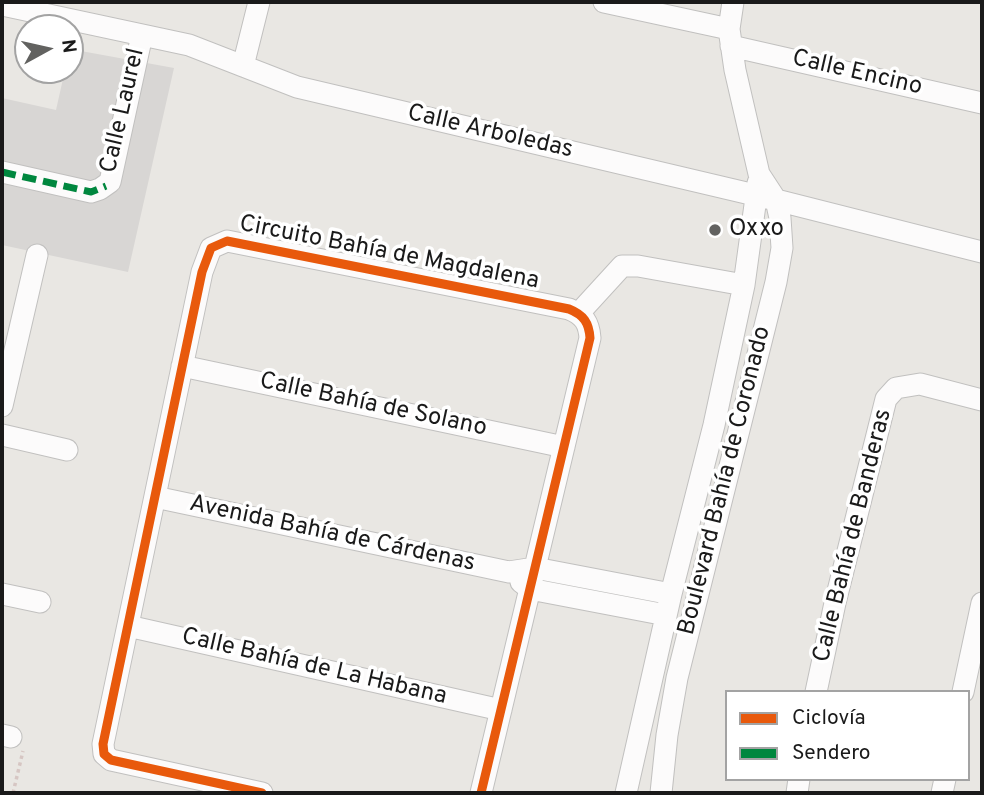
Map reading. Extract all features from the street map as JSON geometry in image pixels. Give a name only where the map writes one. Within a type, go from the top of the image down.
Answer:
[{"type":"street","points":[[243,66],[259,2]]},
{"type":"street","name":"Calle Encino","points":[[604,2],[730,38],[982,103]]},
{"type":"street","name":"Boulevard Bahía de Coronado","points":[[661,793],[677,678],[780,264],[782,235],[759,174],[730,38],[733,2]]},
{"type":"street","name":"Calle Arboledas","points":[[2,5],[188,45],[297,87],[982,251]]},
{"type":"street","name":"Calle Laurel","points":[[2,172],[91,192],[106,186],[113,172],[142,35]]},
{"type":"street","name":"Boulevard Bahía de Coronado","points":[[626,793],[766,198]]},
{"type":"street","name":"Circuito Bahía de Magdalena","points":[[262,793],[111,760],[104,754],[103,744],[205,259],[215,244],[227,241],[579,313]]},
{"type":"street","points":[[2,406],[37,256]]},
{"type":"street","points":[[481,793],[590,338],[588,325],[579,313],[622,266],[638,266],[744,285]]},
{"type":"street","name":"Calle Bahía de Solano","points":[[182,366],[564,447]]},
{"type":"street","name":"Calle Bahía de Banderas","points":[[816,690],[835,603],[886,400],[896,387],[920,384],[982,400]]},
{"type":"street","points":[[2,435],[67,450]]},
{"type":"street","name":"Avenida Bahía de Cárdenas","points":[[155,497],[509,572],[535,568],[671,594]]},
{"type":"street","name":"Avenida Bahía de Cárdenas","points":[[509,572],[530,589],[666,615]]},
{"type":"street","points":[[2,594],[40,602]]},
{"type":"street","points":[[963,690],[982,603]]},
{"type":"street","name":"Calle Bahía de La Habana","points":[[128,626],[501,710]]},
{"type":"path","points":[[13,738],[13,793]]},
{"type":"shaded area","points":[[84,52],[174,68],[128,272],[2,245],[2,98],[56,110],[62,84],[84,84]]},
{"type":"marked path","points":[[2,172],[91,192],[106,186]]},
{"type":"cycle path","points":[[262,793],[111,760],[104,754],[103,744],[202,272],[211,248],[227,241],[569,309],[582,317],[587,324],[590,338],[481,793]]},
{"type":"place","name":"Oxxo","points":[[715,230]]}]
